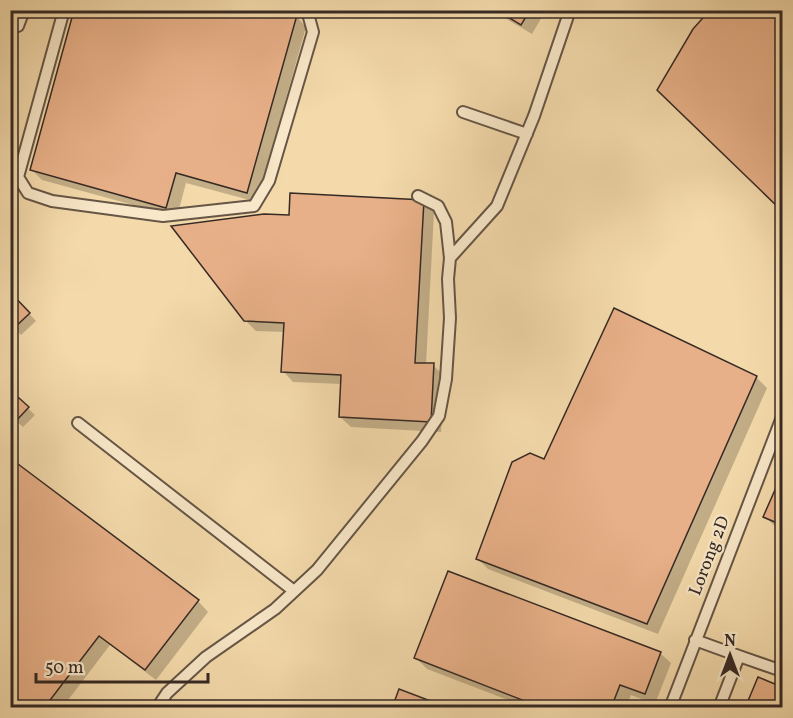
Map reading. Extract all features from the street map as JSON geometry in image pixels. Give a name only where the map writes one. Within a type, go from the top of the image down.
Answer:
[{"type":"lane","points":[[18,26],[24,10]]},
{"type":"lane","points":[[64,10],[18,177],[28,194],[52,201],[162,216],[254,206],[269,181],[313,32],[307,10]]},
{"type":"lane","points":[[450,258],[497,206],[527,134],[570,10]]},
{"type":"lane","points":[[463,112],[527,134]]},
{"type":"lane","points":[[157,708],[167,693],[206,657],[275,609],[316,570],[440,416],[450,328],[448,279],[450,258],[446,222],[438,206],[418,196]]},
{"type":"lane","name":"Lorong 2D","points":[[670,708],[783,417]]},
{"type":"lane","points":[[78,423],[294,591]]},
{"type":"lane","points":[[695,640],[783,670]]},
{"type":"lane","points":[[719,708],[739,656]]},
{"type":"building","points":[[74,10],[281,10],[297,15],[247,193],[176,173],[166,208],[30,170]]},
{"type":"building","points":[[496,10],[530,10],[521,25]]},
{"type":"building","points":[[710,10],[782,10],[782,211],[657,90],[693,29]]},
{"type":"building","points":[[290,193],[424,200],[415,363],[434,363],[431,422],[339,417],[341,375],[281,372],[284,323],[244,321],[171,226],[264,214],[289,215]]},
{"type":"building","points":[[10,292],[30,313],[13,329],[10,326]]},
{"type":"building","points":[[614,308],[757,376],[647,624],[476,559],[512,462],[530,453],[544,459]]},
{"type":"building","points":[[10,390],[29,407],[15,422],[10,418]]},
{"type":"building","points":[[10,458],[199,600],[145,670],[99,636],[44,708],[10,708]]},
{"type":"building","points":[[782,474],[782,525],[763,517]]},
{"type":"building","points":[[448,571],[661,652],[645,694],[620,685],[611,708],[543,708],[414,658]]},
{"type":"building","points":[[758,677],[782,687],[782,708],[745,708]]},
{"type":"building","points":[[399,689],[449,708],[392,708]]}]
